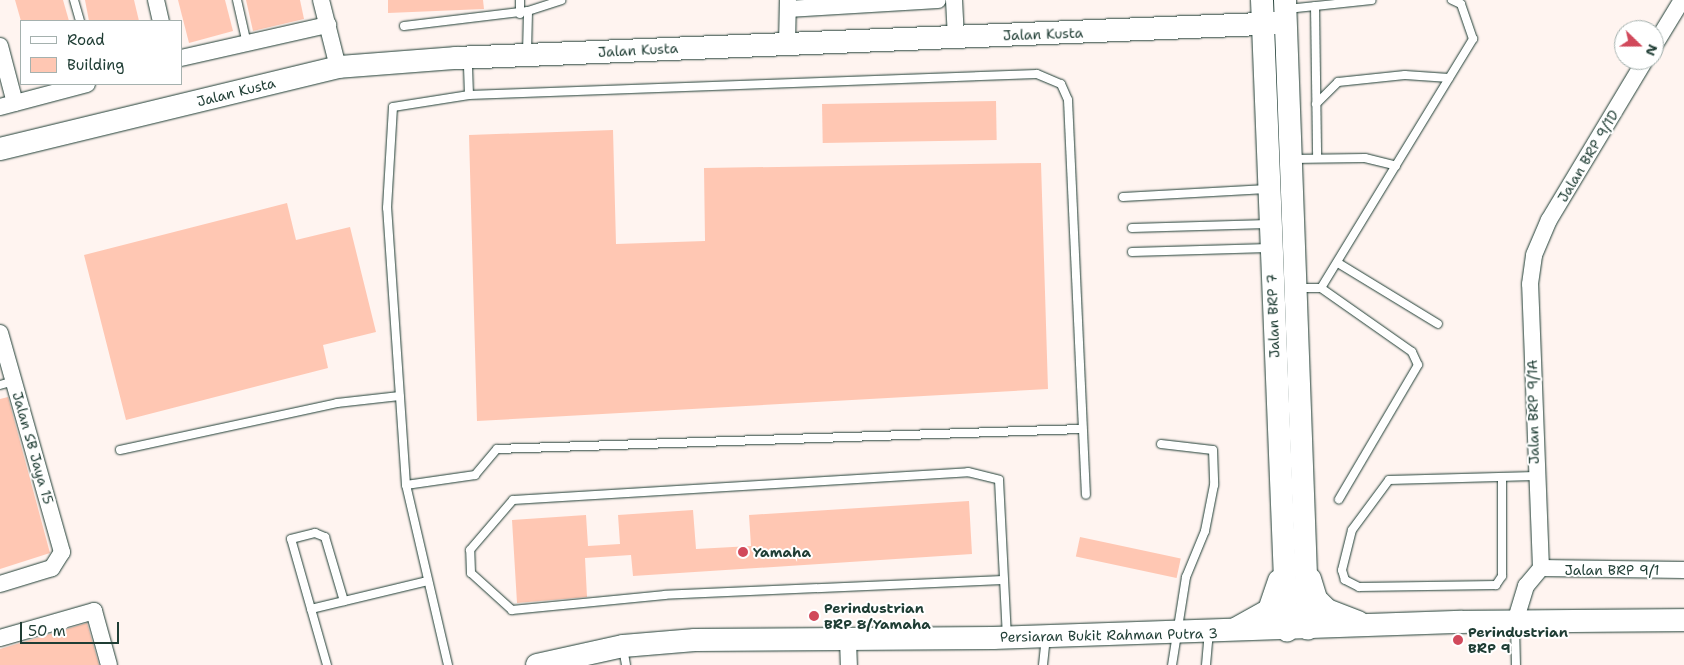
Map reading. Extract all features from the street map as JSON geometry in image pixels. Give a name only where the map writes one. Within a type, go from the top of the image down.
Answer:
[{"type":"main road","name":"Jalan BRP 7","points":[[1262,0],[1282,557],[1297,630]]},
{"type":"main road","name":"Jalan Kusta","points":[[0,149],[338,67],[468,57],[1263,25],[1285,11]]},
{"type":"main road","name":"Jalan BRP 7","points":[[1285,11],[1297,288],[1304,549],[1297,630]]},
{"type":"main road","points":[[1304,549],[1316,599],[1346,619],[1374,624]]},
{"type":"main road","points":[[1218,632],[1269,610],[1277,596],[1282,557]]},
{"type":"main road","name":"Persiaran Bukit Rahman Putra 3","points":[[537,665],[624,655],[848,640],[1297,630],[1374,624],[1684,620]]},
{"type":"street","points":[[156,0],[161,20]]},
{"type":"street","points":[[321,0],[338,67]]},
{"type":"street","points":[[787,43],[788,4],[938,0]]},
{"type":"street","points":[[954,0],[956,38]]},
{"type":"street","points":[[1664,30],[1682,0]]},
{"type":"street","points":[[182,58],[328,25]]},
{"type":"street","points":[[0,46],[8,105],[83,85]]},
{"type":"street","name":"Jalan BRP 9/1D","points":[[1534,254],[1550,220],[1640,70]]},
{"type":"street","name":"Jalan BRP 9/1A","points":[[1534,254],[1530,284],[1535,476],[1541,568]]},
{"type":"street","name":"Jalan SB Jaya 15","points":[[0,332],[7,383],[62,552],[59,563],[0,584]]},
{"type":"street","points":[[1516,622],[1526,586],[1541,568]]},
{"type":"street","name":"Jalan BRP 9/1","points":[[1541,568],[1684,570]]},
{"type":"street","points":[[0,638],[94,611],[109,665]]},
{"type":"street","points":[[848,640],[849,665]]},
{"type":"lane","points":[[74,0],[80,20]]},
{"type":"lane","points":[[237,0],[247,44]]},
{"type":"lane","points":[[520,0],[524,12],[527,55]]},
{"type":"lane","points":[[404,26],[524,12],[561,0]]},
{"type":"lane","points":[[1285,11],[1372,0]]},
{"type":"lane","points":[[1321,288],[1473,39],[1461,4],[1452,0]]},
{"type":"lane","points":[[1315,6],[1317,158]]},
{"type":"lane","points":[[468,57],[469,94]]},
{"type":"lane","points":[[448,665],[406,485],[387,208],[393,107],[469,94],[1038,74],[1061,84],[1068,100],[1080,430],[1086,496]]},
{"type":"lane","points":[[1316,104],[1338,82],[1404,75],[1449,78]]},
{"type":"lane","points":[[1290,160],[1365,158],[1396,166]]},
{"type":"lane","points":[[1123,197],[1269,189]]},
{"type":"lane","points":[[1132,228],[1270,224]]},
{"type":"lane","points":[[1132,252],[1271,248]]},
{"type":"lane","points":[[1338,263],[1438,324]]},
{"type":"lane","points":[[1297,288],[1321,288],[1412,352],[1418,365],[1339,499]]},
{"type":"lane","points":[[120,450],[337,402],[400,396]]},
{"type":"lane","points":[[406,485],[475,475],[497,449],[1080,430]]},
{"type":"lane","points":[[1161,444],[1213,450],[1214,486],[1205,531],[1186,577],[1172,665]]},
{"type":"lane","points":[[1003,580],[665,595],[512,610],[471,573],[470,550],[513,500],[968,472],[998,480],[1007,637]]},
{"type":"lane","points":[[1502,477],[1502,576],[1496,585],[1358,587],[1345,580],[1342,570],[1352,530],[1389,480],[1535,476]]},
{"type":"lane","points":[[327,665],[292,539],[315,533],[325,537],[344,601]]},
{"type":"lane","points":[[311,609],[428,581]]},
{"type":"lane","points":[[1516,622],[1516,665]]},
{"type":"lane","points":[[1206,665],[1218,632]]},
{"type":"lane","points":[[1043,665],[1046,636]]},
{"type":"building","points":[[15,0],[63,0],[69,20],[21,20]]},
{"type":"building","points":[[85,0],[134,0],[139,20],[89,20]]},
{"type":"building","points":[[178,0],[225,0],[233,31],[189,43]]},
{"type":"building","points":[[246,0],[300,0],[304,19],[253,31]]},
{"type":"building","points":[[388,0],[483,0],[484,9],[388,13]]},
{"type":"building","points":[[996,101],[997,140],[823,143],[822,104]]},
{"type":"building","points":[[613,130],[616,244],[705,241],[704,168],[1041,163],[1048,389],[477,421],[469,135]]},
{"type":"building","points":[[287,203],[296,240],[350,227],[376,332],[323,345],[328,368],[126,420],[84,255]]},
{"type":"building","points":[[8,397],[50,553],[0,569],[0,399]]},
{"type":"building","name":"Yamaha","points":[[969,501],[972,554],[633,576],[631,555],[585,558],[587,597],[517,603],[512,520],[586,515],[588,546],[620,544],[618,515],[693,510],[696,549],[751,546],[749,515]]},
{"type":"building","points":[[1080,537],[1181,558],[1177,578],[1076,557]]},
{"type":"building","points":[[87,623],[99,665],[0,665],[0,649]]},
{"type":"place","name":"Yamaha","points":[[743,552]]},
{"type":"place","name":"Perindustrian BRP 8/Yamaha","points":[[814,616]]},
{"type":"place","name":"Perindustrian BRP 9","points":[[1458,640]]}]
